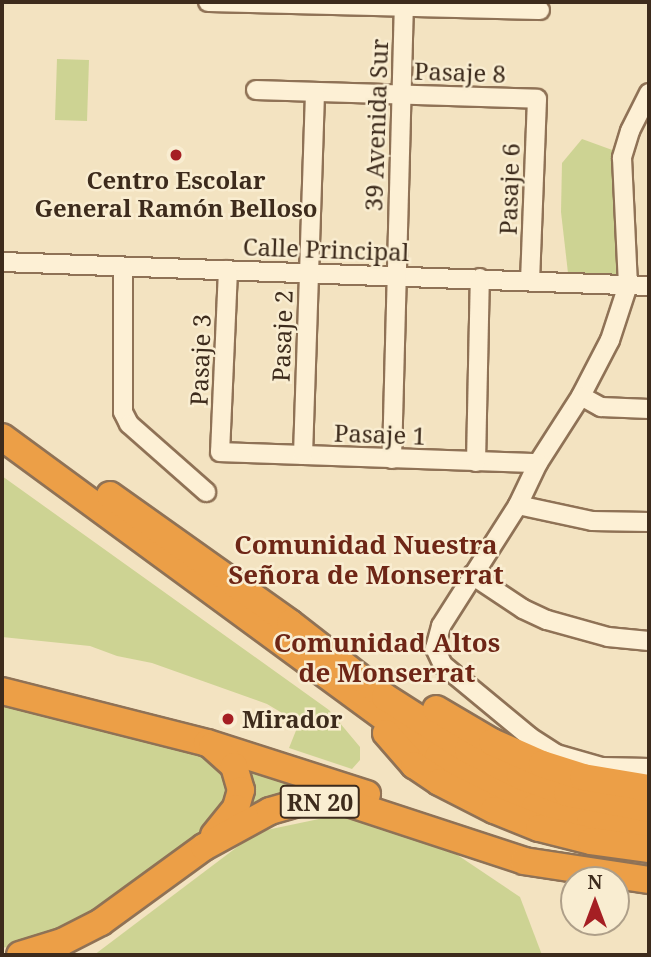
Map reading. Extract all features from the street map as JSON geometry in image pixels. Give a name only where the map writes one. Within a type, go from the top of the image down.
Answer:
[{"type":"highway","points":[[2,417],[290,623],[385,697],[468,750],[520,776],[566,793],[649,809]]},
{"type":"highway","points":[[2,437],[366,707],[438,757],[536,807],[590,822],[649,830]]},
{"type":"highway","points":[[290,623],[359,659],[446,715],[520,755],[583,777],[649,788]]},
{"type":"highway","name":"RN 20","points":[[2,691],[207,743],[532,850],[649,867]]},
{"type":"highway","points":[[366,707],[414,765],[472,799],[539,828],[591,841],[649,849]]},
{"type":"highway","points":[[204,847],[231,816],[241,790],[234,766],[207,743]]},
{"type":"highway","name":"RN 20","points":[[20,955],[62,942],[101,922],[204,847],[280,808],[337,801],[380,811],[524,861],[649,880]]},
{"type":"street","points":[[208,2],[404,4],[540,10]]},
{"type":"street","name":"39 Avenida Sur","points":[[392,458],[404,4]]},
{"type":"street","name":"Pasaje 8","points":[[256,90],[537,99]]},
{"type":"street","name":"Pasaje 2","points":[[303,455],[315,92]]},
{"type":"street","points":[[649,93],[630,131],[622,158],[628,285],[610,340],[581,396],[538,463],[519,505],[472,575],[436,639],[435,648],[443,665],[530,737],[556,754],[602,767],[649,768]]},
{"type":"street","name":"Pasaje 6","points":[[530,280],[537,99]]},
{"type":"street","name":"Calle Principal","points":[[2,262],[649,286]]},
{"type":"street","points":[[123,267],[122,412],[129,424],[206,492]]},
{"type":"street","name":"Pasaje 3","points":[[220,452],[228,270]]},
{"type":"street","points":[[476,462],[480,278]]},
{"type":"street","points":[[581,396],[601,407],[649,409]]},
{"type":"street","name":"Pasaje 1","points":[[220,452],[538,463]]},
{"type":"street","points":[[519,505],[592,521],[649,522]]},
{"type":"street","points":[[472,575],[523,609],[547,620],[608,637],[649,641]]},
{"type":"green space","points":[[57,59],[89,60],[87,121],[55,120]]},
{"type":"green space","points":[[582,139],[615,151],[618,276],[568,273],[561,212],[562,163]]},
{"type":"green space","points":[[2,476],[329,710],[360,747],[360,760],[352,769],[289,748],[299,723],[267,704],[152,663],[117,656],[90,646],[2,637]]},
{"type":"green space","points":[[2,700],[201,753],[217,764],[228,780],[228,795],[200,837],[153,873],[74,922],[37,941],[2,948]]},
{"type":"green space","points":[[244,763],[334,791],[243,815]]},
{"type":"green space","points":[[338,815],[450,850],[520,897],[542,955],[94,955],[257,832]]},
{"type":"place","name":"Centro Escolar General Ramón Belloso","points":[[176,155]]},
{"type":"place","name":"Mirador","points":[[228,719]]},
{"type":"district","name":"Comunidad Nuestra Señora de Monserrat","points":[[366,560]]},
{"type":"district","name":"Comunidad Altos de Monserrat","points":[[387,658]]}]
